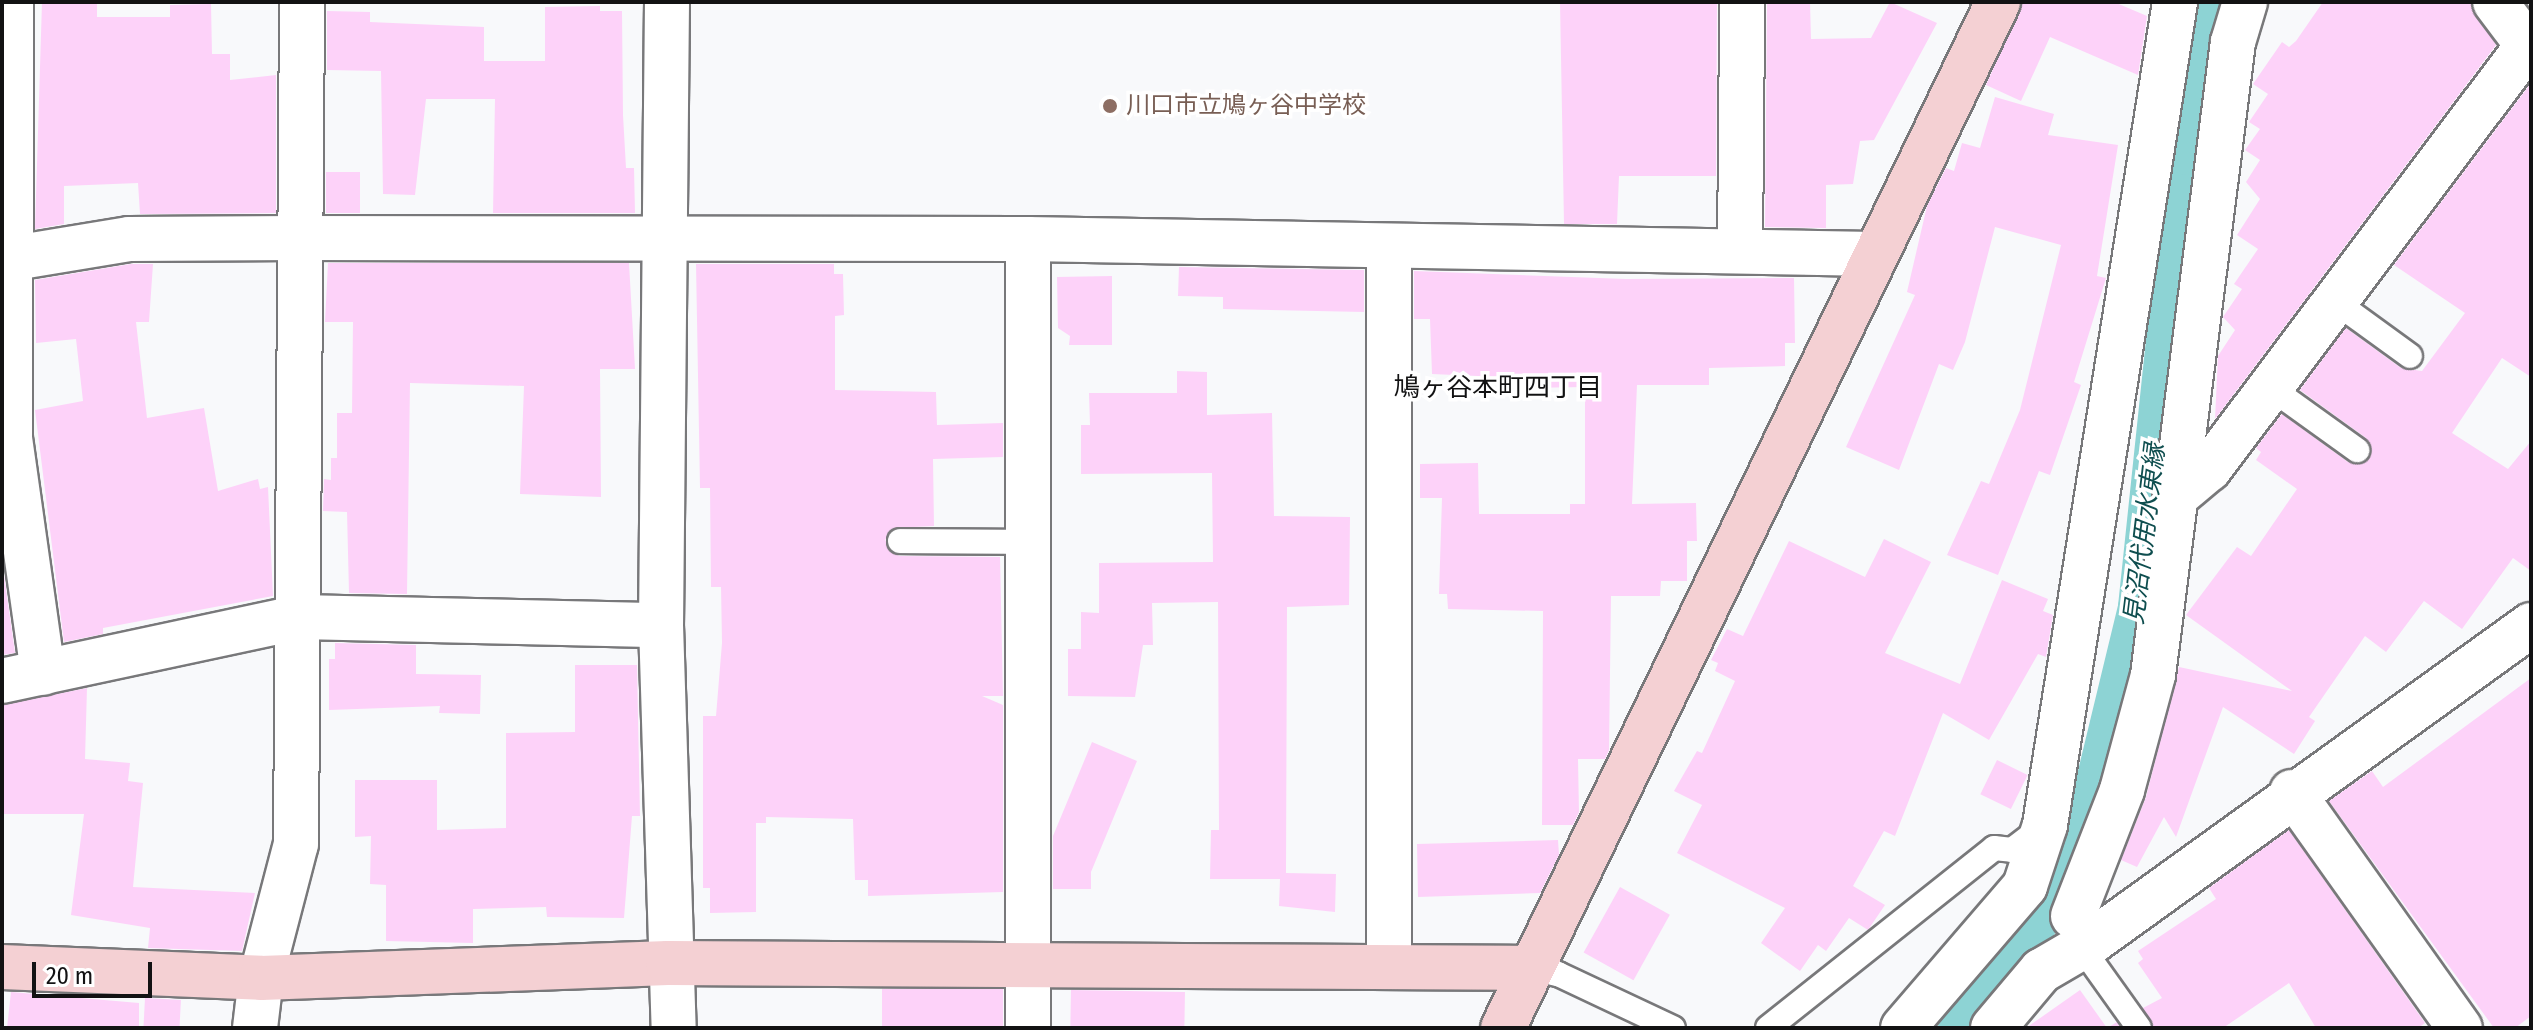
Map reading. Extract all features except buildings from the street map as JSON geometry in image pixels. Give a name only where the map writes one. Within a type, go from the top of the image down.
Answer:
[{"type":"street","points":[[11,2],[5,259],[22,677],[300,617],[661,625]]},
{"type":"street","points":[[255,1028],[261,978],[296,844],[300,617],[297,238],[302,2]]},
{"type":"street","points":[[667,2],[661,625],[668,963],[674,1028]]},
{"type":"street","points":[[1740,251],[1742,2]]},
{"type":"street","points":[[1503,1028],[1998,2]]},
{"type":"street","points":[[1903,1028],[2025,886],[2045,825],[2175,2]]},
{"type":"street","points":[[2083,934],[2141,734],[2180,493],[2233,42],[2245,2]]},
{"type":"street","points":[[2180,493],[2209,469],[2333,300],[2530,45],[2495,2]]},
{"type":"street","points":[[5,259],[129,239],[667,237],[1028,239],[1875,254]]},
{"type":"street","points":[[1028,239],[1028,1028]]},
{"type":"street","points":[[1389,246],[1389,967]]},
{"type":"street","points":[[1993,1028],[2041,971],[2083,934],[2531,625]]},
{"type":"street","points":[[2292,792],[2460,1028]]},
{"type":"street","points":[[2025,886],[2083,934]]},
{"type":"street","points":[[2,967],[261,978],[668,963],[1030,962],[1531,968]]},
{"type":"lane","points":[[2333,300],[2410,356]]},
{"type":"lane","points":[[2268,386],[2357,450]]},
{"type":"lane","points":[[900,541],[1029,542]]},
{"type":"lane","points":[[1768,1028],[1994,848],[2012,850],[2045,825]]},
{"type":"lane","points":[[2083,934],[2139,1028]]},
{"type":"lane","points":[[1531,968],[1558,974],[1673,1028]]},
{"type":"waterway","name":"見沼代用水東縁","points":[[1959,1028],[2027,944],[2092,802],[2139,607],[2187,154],[2217,2]]},
{"type":"place","name":"川口市立鳩ヶ谷中学校","points":[[1110,106]]},
{"type":"district","name":"鳩ヶ谷本町四丁目","points":[[1498,388]]}]
